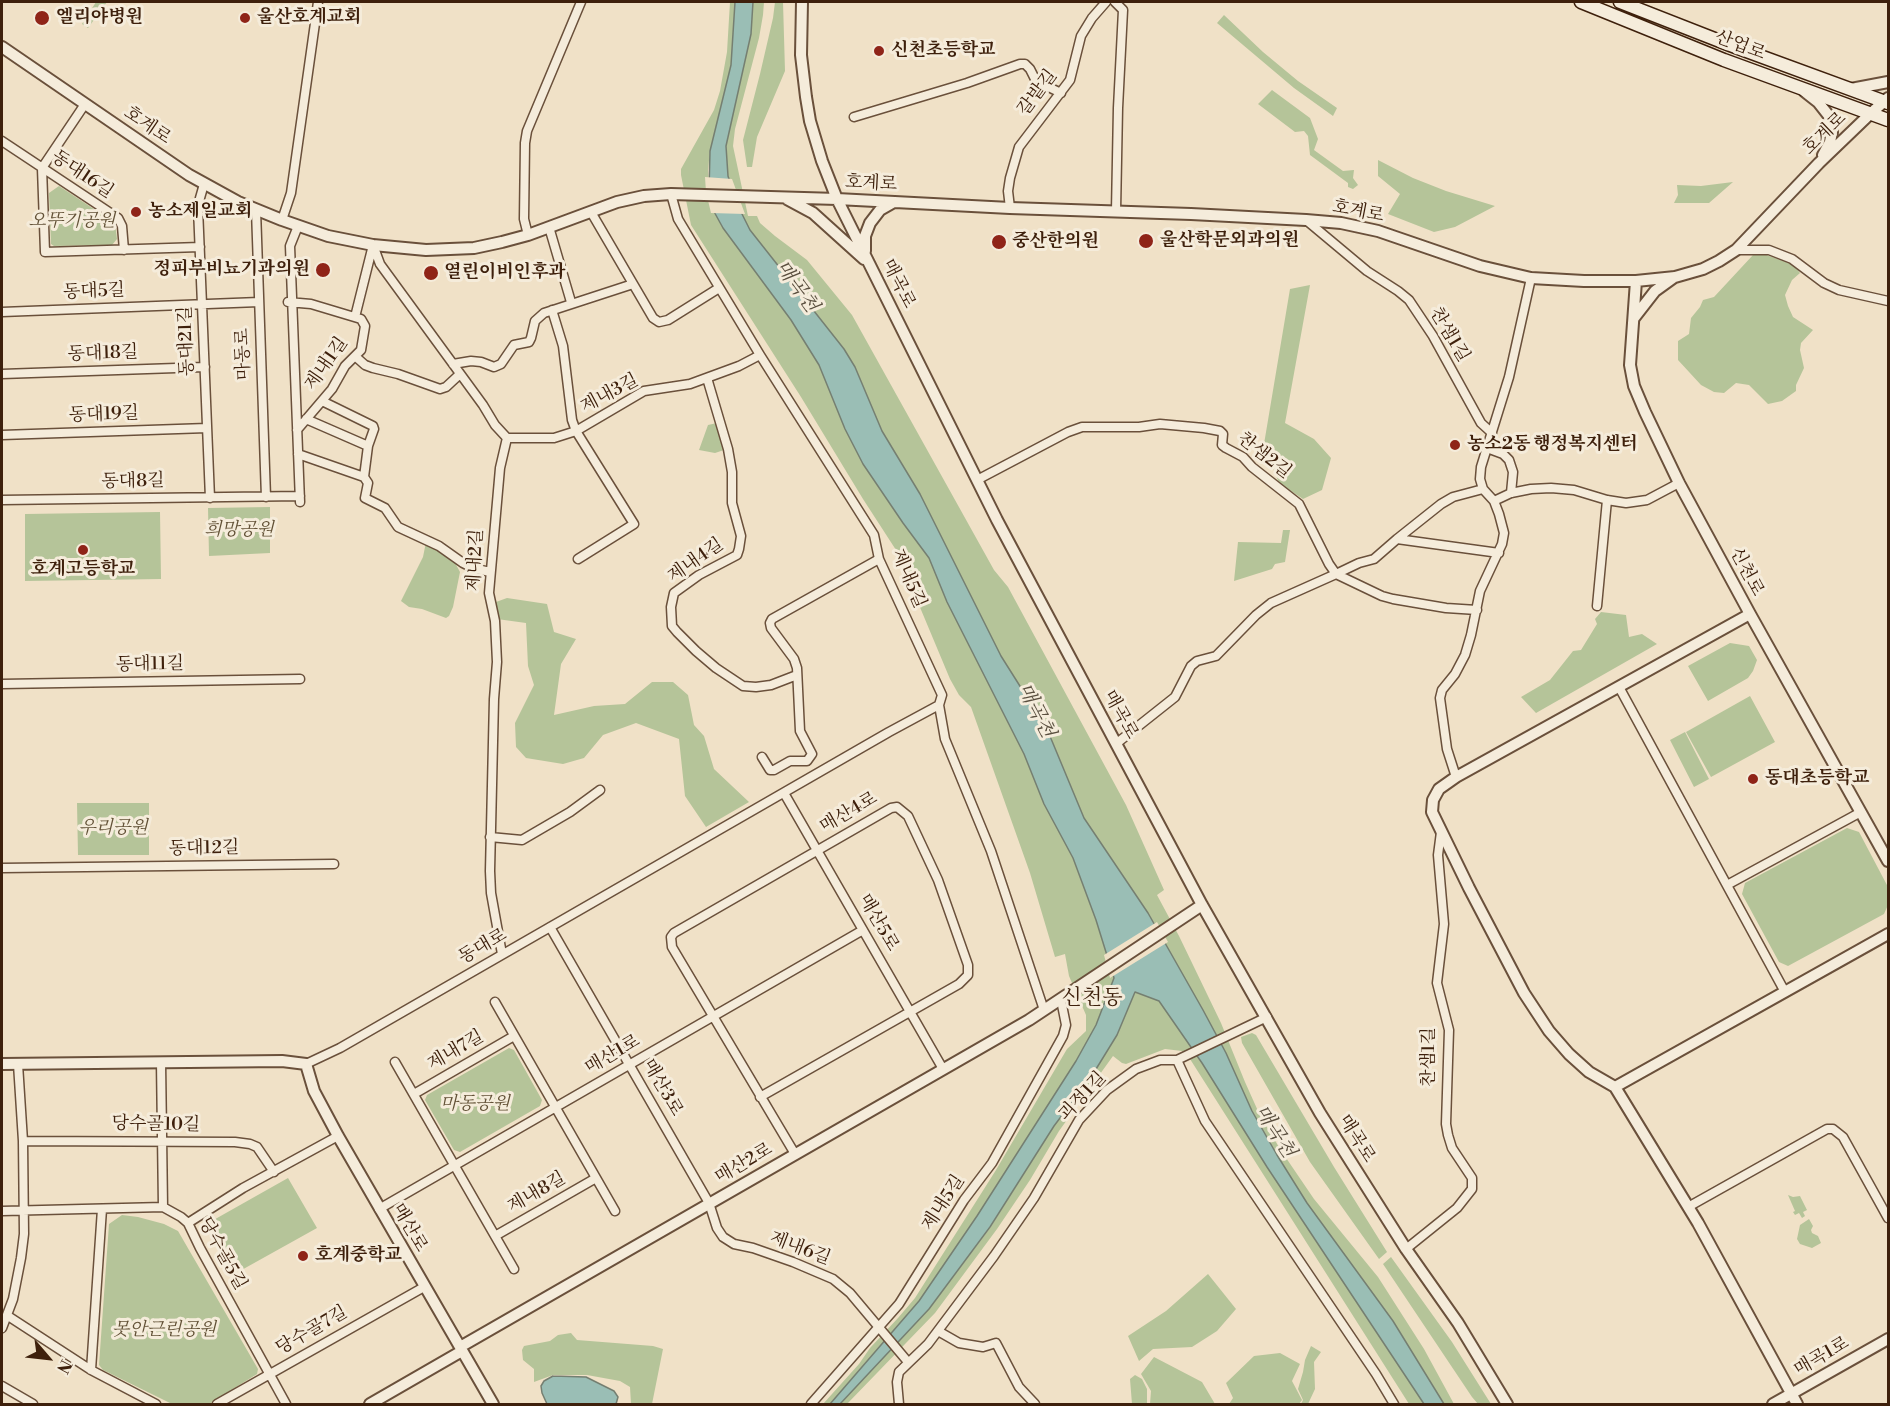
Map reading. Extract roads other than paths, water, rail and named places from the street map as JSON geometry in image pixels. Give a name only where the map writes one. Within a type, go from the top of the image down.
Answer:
[{"type":"main road","name":"산업로","points":[[1581,2],[1724,60],[1888,120]]},
{"type":"main road","name":"산업로","points":[[1620,2],[1730,45],[1887,101]]},
{"type":"street","points":[[282,220],[291,193],[318,2]]},
{"type":"street","points":[[528,235],[524,219],[527,131],[581,2]]},
{"type":"street","name":"매곡로","points":[[802,2],[801,55],[806,97],[810,121],[822,161],[837,199],[977,480],[1202,905],[1320,1113],[1406,1249],[1458,1323],[1507,1404]]},
{"type":"street","name":"갈밭길","points":[[1010,208],[1008,191],[1019,147],[1073,74],[1081,36],[1092,18],[1106,2]]},
{"type":"street","points":[[1115,2],[1123,10],[1116,211]]},
{"type":"street","name":"호계로","points":[[2,47],[204,184],[256,210],[328,236],[373,245],[426,250],[474,248],[528,235],[617,202],[644,196],[671,194],[751,196],[1306,220],[1378,231],[1480,266],[1531,278],[1636,281],[1675,277],[1702,269],[1736,250],[1819,163],[1870,114],[1887,101]]},
{"type":"street","points":[[854,117],[967,83],[1020,64],[1025,64],[1030,69],[1036,81],[1061,93]]},
{"type":"street","points":[[1851,89],[1888,82]]},
{"type":"street","points":[[1801,88],[1818,102],[1829,116],[1832,132],[1830,142],[1819,163]]},
{"type":"street","points":[[85,104],[42,168],[45,252],[200,247]]},
{"type":"street","name":"동대16길","points":[[2,141],[121,221],[124,249]]},
{"type":"street","name":"동대21길","points":[[204,184],[198,208],[210,498]]},
{"type":"street","name":"제내5길","points":[[671,194],[678,219],[719,288],[874,535],[879,559],[942,695],[939,705],[945,739],[991,851],[1044,1010]]},
{"type":"street","points":[[784,197],[813,213],[867,259]]},
{"type":"street","points":[[867,259],[865,236],[870,223],[880,210],[894,202]]},
{"type":"street","name":"마동로","points":[[256,210],[266,497]]},
{"type":"street","points":[[591,212],[653,318],[659,322],[668,320],[719,288]]},
{"type":"street","name":"찬샘1길","points":[[1306,220],[1366,271],[1409,300],[1433,336],[1482,423],[1492,433]]},
{"type":"street","points":[[298,226],[290,246],[290,302],[298,454],[364,477],[368,483],[365,498],[385,508],[398,527],[439,546],[473,568],[490,572]]},
{"type":"street","points":[[549,227],[571,302]]},
{"type":"street","points":[[373,245],[380,264],[483,405],[495,425],[507,438]]},
{"type":"street","name":"제내1길","points":[[297,430],[340,378],[345,366],[361,350],[365,326],[361,319],[355,317],[373,245]]},
{"type":"street","points":[[1736,250],[1769,250],[1792,259],[1824,283],[1839,290],[1888,301]]},
{"type":"street","points":[[1632,320],[1655,291],[1675,277]]},
{"type":"street","points":[[1456,777],[1447,748],[1440,698],[1442,690],[1455,674],[1465,655],[1480,591],[1499,553],[1504,533],[1494,501],[1483,489],[1480,479],[1481,467],[1509,377],[1531,278]]},
{"type":"street","name":"신천로","points":[[1636,281],[1630,365],[1634,386],[1645,412],[1679,483],[1888,861]]},
{"type":"street","points":[[453,364],[471,361],[494,367],[501,364],[514,345],[529,342],[538,317],[571,302],[633,284]]},
{"type":"street","name":"동대5길","points":[[2,312],[259,302]]},
{"type":"street","points":[[290,302],[311,304],[355,317]]},
{"type":"street","points":[[552,310],[563,346],[572,420],[576,431],[634,524],[578,559]]},
{"type":"street","name":"제내3길","points":[[507,438],[554,438],[576,431],[644,391],[690,384],[739,366],[760,355]]},
{"type":"street","points":[[356,357],[365,365],[440,389],[446,387],[460,374]]},
{"type":"street","name":"동대18길","points":[[2,374],[205,367]]},
{"type":"street","name":"제내4길","points":[[707,378],[728,449],[732,472],[732,502],[741,536],[737,555],[699,575],[674,593],[671,608],[672,626],[716,668],[743,686],[771,685],[797,675]]},
{"type":"street","points":[[322,401],[373,426],[364,477]]},
{"type":"street","points":[[306,419],[368,446]]},
{"type":"street","name":"찬샘2길","points":[[977,480],[1068,432],[1082,427],[1160,424],[1220,431],[1223,434],[1222,445],[1243,457],[1258,472],[1299,504],[1336,574]]},
{"type":"street","name":"동대19길","points":[[2,435],[207,428]]},
{"type":"street","name":"제내2길","points":[[502,954],[491,893],[490,837],[497,662],[495,621],[489,593],[500,468],[507,438]]},
{"type":"street","points":[[1487,448],[1503,454],[1509,460],[1513,472],[1511,493]]},
{"type":"street","name":"동대8길","points":[[2,500],[266,497],[300,499],[298,454]]},
{"type":"street","points":[[1494,501],[1511,493],[1551,488],[1574,490],[1626,503],[1647,500],[1679,483]]},
{"type":"street","points":[[1117,743],[1175,697],[1191,666],[1197,661],[1216,656],[1271,603],[1359,563],[1374,559],[1441,504],[1454,497],[1483,489]]},
{"type":"street","points":[[1597,606],[1607,500]]},
{"type":"street","points":[[1397,539],[1499,553]]},
{"type":"street","points":[[762,757],[770,770],[774,770],[790,761],[803,762],[812,754],[800,730],[794,660],[771,628],[772,619],[879,559]]},
{"type":"street","points":[[1336,574],[1393,599],[1446,608],[1477,610]]},
{"type":"street","points":[[1750,614],[1456,777],[1440,789],[1433,800],[1432,812],[1524,993],[1569,1054],[1589,1072],[1616,1088],[1688,1207],[1797,1404]]},
{"type":"street","name":"동대11길","points":[[2,684],[300,679]]},
{"type":"street","points":[[1619,687],[1785,992]]},
{"type":"street","name":"동대로","points":[[306,1064],[340,1048],[939,705]]},
{"type":"street","points":[[490,837],[522,840],[570,812],[600,790]]},
{"type":"street","name":"매산5로","points":[[784,792],[943,1070]]},
{"type":"street","name":"매산4로","points":[[760,1097],[965,980],[969,970],[938,880],[908,816],[897,807],[891,808],[817,850],[674,933],[671,937],[672,947],[760,1097],[795,1154]]},
{"type":"street","points":[[1727,885],[1861,812]]},
{"type":"street","name":"찬샘1길","points":[[1406,1249],[1457,1208],[1472,1189],[1472,1178],[1452,1148],[1446,1124],[1449,1030],[1437,983],[1444,924],[1438,855],[1441,832]]},
{"type":"street","name":"동대12길","points":[[2,868],[334,864]]},
{"type":"street","name":"매산2로","points":[[370,1404],[709,1203],[1044,1010],[1202,905]]},
{"type":"street","name":"매산3로","points":[[550,927],[709,1203]]},
{"type":"street","name":"매산1로","points":[[379,1209],[863,930]]},
{"type":"street","points":[[1616,1088],[1888,934]]},
{"type":"street","name":"제내5길","points":[[811,1404],[880,1330],[964,1200],[992,1163],[1063,1036],[1066,1025],[1065,997]]},
{"type":"street","points":[[495,1002],[554,1108]]},
{"type":"street","name":"괴정1길","points":[[900,1404],[897,1382],[899,1372],[928,1344],[1030,1204],[1079,1120],[1107,1090],[1136,1069],[1160,1060],[1177,1060],[1266,1017]]},
{"type":"street","name":"제내7길","points":[[414,1094],[514,1036]]},
{"type":"street","points":[[1177,1060],[1205,1121],[1394,1404]]},
{"type":"street","points":[[2,1064],[282,1061],[306,1064]]},
{"type":"street","points":[[2,1211],[162,1207],[161,1062]]},
{"type":"street","points":[[395,1062],[454,1165]]},
{"type":"street","points":[[2,1328],[8,1316],[21,1258],[24,1210],[18,1064]]},
{"type":"street","name":"매산로","points":[[306,1064],[314,1091],[338,1136],[493,1404]]},
{"type":"street","name":"제내8길","points":[[554,1108],[615,1211]]},
{"type":"street","points":[[1688,1207],[1827,1129],[1833,1129],[1844,1137],[1888,1218]]},
{"type":"street","points":[[188,1223],[243,1188],[338,1136]]},
{"type":"street","name":"당수골10길","points":[[23,1142],[235,1142],[250,1144],[257,1148],[274,1172]]},
{"type":"street","name":"제내8길","points":[[454,1165],[514,1269]]},
{"type":"street","name":"제내8길","points":[[495,1236],[596,1178]]},
{"type":"street","name":"제내6길","points":[[709,1203],[717,1228],[723,1237],[734,1244],[793,1262],[833,1279],[850,1293],[908,1362]]},
{"type":"street","name":"당수골5길","points":[[162,1207],[188,1223],[286,1404]]},
{"type":"street","points":[[91,1370],[102,1209]]},
{"type":"street","name":"당수골7길","points":[[217,1404],[424,1287]]},
{"type":"street","points":[[8,1316],[91,1370],[156,1404]]},
{"type":"street","points":[[938,1330],[960,1343],[982,1347],[996,1343],[1019,1387],[1035,1404]]},
{"type":"street","name":"매곡1로","points":[[1773,1404],[1888,1339]]},
{"type":"street","points":[[2,1386],[33,1404]]},
{"type":"water","name":"매곡천","points":[[735,2],[753,2],[751,34],[726,146],[728,176],[738,206],[750,230],[844,349],[855,367],[882,431],[920,494],[1001,656],[1047,729],[1084,818],[1148,913],[1226,1053],[1252,1111],[1277,1155],[1307,1203],[1393,1321],[1444,1404],[1424,1404],[1267,1167],[1202,1063],[1159,1001],[1135,992],[1117,1035],[1093,1074],[1054,1126],[990,1227],[929,1309],[840,1404],[830,1404],[919,1301],[977,1216],[1076,1061],[1096,1025],[1114,978],[1073,858],[1044,804],[1024,754],[947,602],[929,558],[863,464],[845,429],[819,365],[791,320],[723,228],[712,208],[709,191],[710,151],[731,65]]},
{"type":"water","points":[[553,1376],[586,1377],[614,1391],[618,1397],[616,1404],[547,1404],[541,1386],[544,1381]]},
{"type":"place","name":"엘리야병원","points":[[42,18]]},
{"type":"place","name":"울산호계교회","points":[[245,18]]},
{"type":"place","name":"신천초등학교","points":[[879,51]]},
{"type":"place","name":"농소제일교회","points":[[136,212]]},
{"type":"place","name":"울산학문외과의원","points":[[1146,241]]},
{"type":"place","name":"중산한의원","points":[[999,242]]},
{"type":"place","name":"정피부비뇨기과의원","points":[[323,270]]},
{"type":"place","name":"열린이비인후과","points":[[431,273]]},
{"type":"place","name":"농소2동 행정복지센터","points":[[1455,445]]},
{"type":"place","name":"호계고등학교","points":[[83,550]]},
{"type":"place","name":"동대초등학교","points":[[1753,779]]},
{"type":"place","name":"호계중학교","points":[[303,1256]]},
{"type":"district","name":"신천동","points":[[1092,999]]},
{"type":"park label","name":"오뚜기공원","points":[[72,222]]},
{"type":"park label","name":"희망공원","points":[[239,531]]},
{"type":"park label","name":"우리공원","points":[[113,829]]},
{"type":"park label","name":"마동공원","points":[[475,1105]]},
{"type":"park label","name":"못안근린공원","points":[[164,1331]]}]
